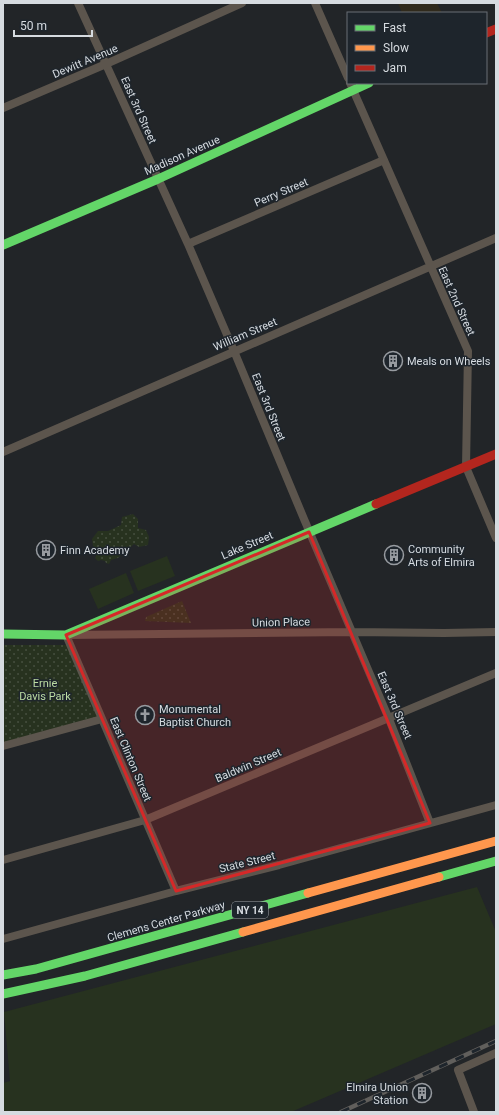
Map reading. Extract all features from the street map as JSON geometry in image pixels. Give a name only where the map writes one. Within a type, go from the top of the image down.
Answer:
[{"type":"main road","name":"Madison Avenue","points":[[3,245],[158,179],[352,86],[363,84]]},
{"type":"main road","name":"Lake Street","points":[[3,634],[66,635],[496,454]]},
{"type":"main road","name":"Clemens Center Parkway","points":[[3,975],[36,969],[496,841]]},
{"type":"main road","name":"NY 14","points":[[3,994],[85,976],[496,861]]},
{"type":"street","name":"East 3rd Street","points":[[78,3],[188,244],[234,351],[389,719],[430,823]]},
{"type":"street","name":"Dewitt Avenue","points":[[3,108],[242,3]]},
{"type":"street","points":[[314,3],[347,76]]},
{"type":"street","name":"East 2nd Street","points":[[352,86],[468,351],[466,467],[496,538]]},
{"type":"street","name":"Perry Street","points":[[188,244],[384,160]]},
{"type":"street","name":"William Street","points":[[3,452],[496,238]]},
{"type":"street","name":"Union Place","points":[[66,635],[352,632],[444,634],[496,632]]},
{"type":"street","name":"East Clinton Street","points":[[66,635],[176,891]]},
{"type":"street","name":"Baldwin Street","points":[[3,860],[145,820],[389,719],[496,672]]},
{"type":"street","points":[[3,746],[102,719]]},
{"type":"street","name":"State Street","points":[[3,939],[496,805]]},
{"type":"street","points":[[474,1112],[458,1070],[496,1053]]},
{"type":"highlighted area","points":[[309,532],[430,823],[176,891],[66,635]]},
{"type":"shaded area","points":[[398,3],[437,3],[442,12],[402,12]]},
{"type":"green space","points":[[133,514],[138,519],[138,528],[146,530],[149,537],[148,545],[139,547],[134,544],[118,558],[111,560],[109,564],[105,561],[98,561],[95,558],[98,552],[93,546],[92,539],[98,531],[108,531],[121,525],[122,517]]},
{"type":"green space","points":[[167,556],[175,576],[138,591],[130,571]]},
{"type":"green space","points":[[126,573],[134,593],[98,609],[89,589]]},
{"type":"green space","points":[[182,601],[191,623],[145,621],[146,617]]},
{"type":"green space","name":"Ernie Davis Park","points":[[3,645],[71,645],[102,719],[3,744]]},
{"type":"green space","points":[[477,887],[496,932],[496,1024],[291,1112],[3,1112],[3,1083],[10,1081],[4,1012]]},
{"type":"railway","points":[[341,1112],[496,1041]]},
{"type":"traffic: fast","points":[[3,245],[158,179],[367,84]]},
{"type":"traffic: fast","points":[[3,634],[66,635],[376,504]]},
{"type":"traffic: fast","points":[[439,877],[496,861]]},
{"type":"traffic: fast","points":[[3,975],[36,969],[308,893]]},
{"type":"traffic: fast","points":[[3,994],[85,976],[243,932]]},
{"type":"traffic: slow","points":[[308,893],[496,841]]},
{"type":"traffic: slow","points":[[243,932],[439,877]]},
{"type":"traffic: jam","points":[[487,33],[496,29]]},
{"type":"traffic: jam","points":[[376,504],[496,454]]},
{"type":"place","name":"Meals on Wheels","points":[[393,361]]},
{"type":"place","name":"Finn Academy","points":[[46,550]]},
{"type":"place","name":"Community Arts of Elmira","points":[[394,555]]},
{"type":"place","name":"Monumental Baptist Church","points":[[145,715]]},
{"type":"place","name":"Elmira Union Station","points":[[422,1093]]}]
